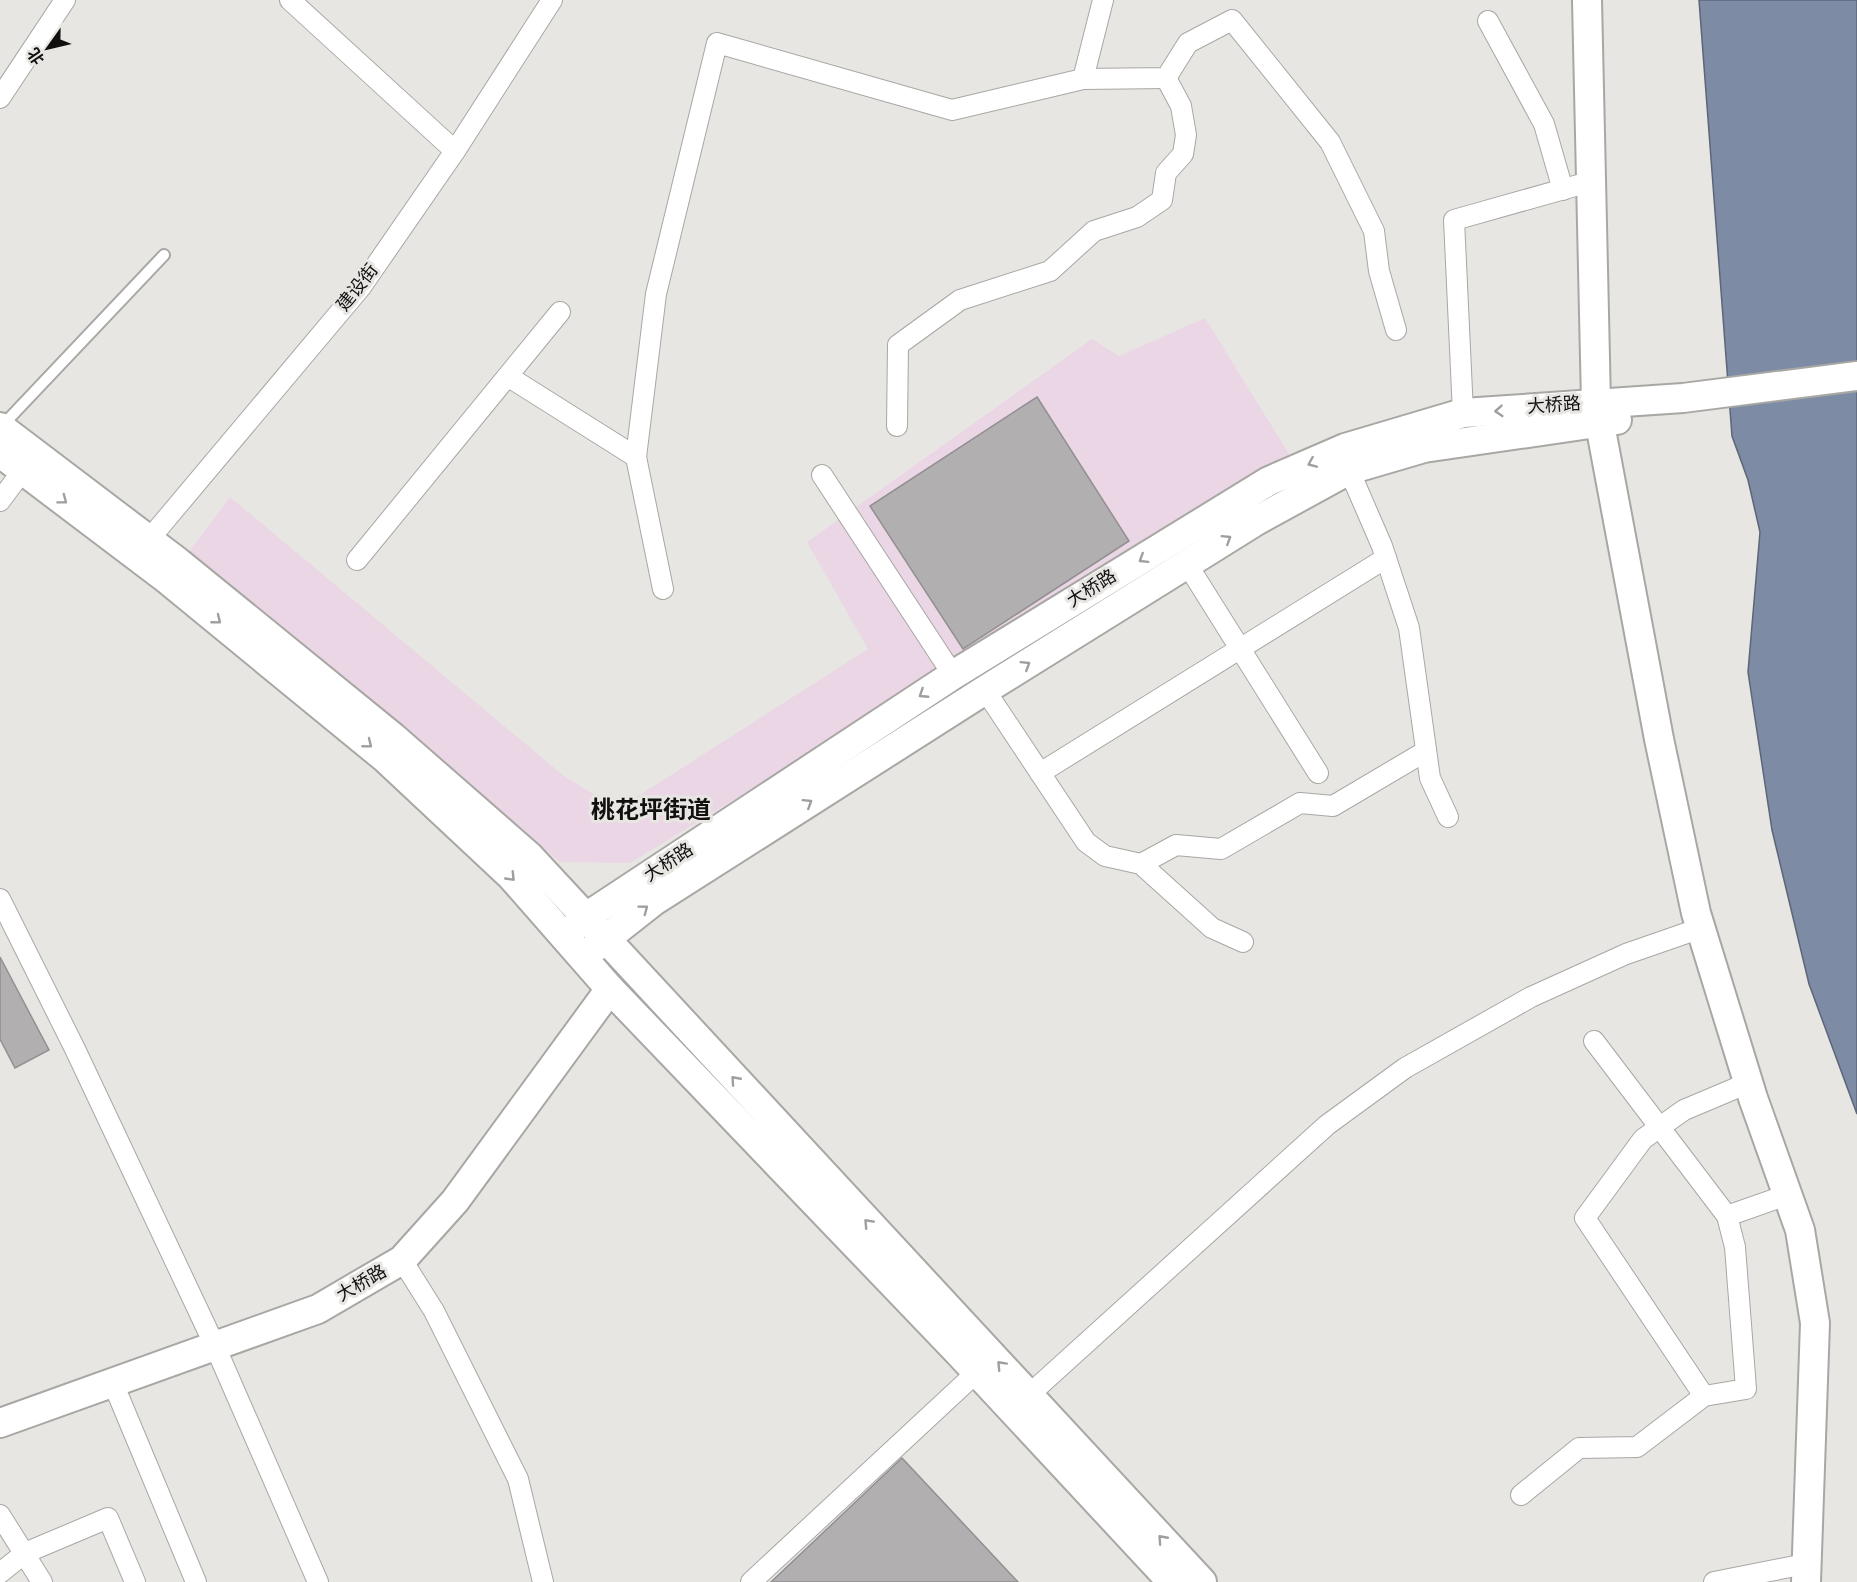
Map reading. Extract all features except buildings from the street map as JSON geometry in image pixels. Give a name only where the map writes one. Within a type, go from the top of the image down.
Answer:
[{"type":"main road","points":[[1587,0],[1576,186],[1597,413],[1659,739],[1701,928],[1748,1083],[1800,1230],[1815,1323],[1806,1573]]},
{"type":"main road","points":[[1684,406],[1857,376]]},
{"type":"main road","points":[[1684,406],[1857,392]]},
{"type":"main road","name":"大桥路","points":[[573,948],[586,917],[952,675],[1269,481],[1346,448],[1463,414],[1597,413],[1684,406]]},
{"type":"main road","points":[[573,948],[605,938],[654,901],[1186,564],[1256,521],[1349,470],[1424,448],[1597,413]]},
{"type":"main road","points":[[0,427],[386,759],[511,876],[610,989],[977,1372],[1020,1402],[1202,1582]]},
{"type":"main road","points":[[0,453],[142,548],[393,737],[529,856],[1020,1402],[1166,1580]]},
{"type":"main road","name":"大桥路","points":[[0,1423],[318,1309],[402,1260],[455,1201],[610,989]]},
{"type":"street","points":[[0,99],[65,0]]},
{"type":"street","points":[[290,0],[455,151]]},
{"type":"street","name":"建设街","points":[[142,548],[361,287],[455,151],[552,0]]},
{"type":"street","points":[[1083,79],[1103,0]]},
{"type":"street","points":[[1166,78],[1188,43],[1232,20],[1330,142],[1374,231],[1379,271],[1396,330]]},
{"type":"street","points":[[1463,414],[1454,220],[1576,186],[1488,21]]},
{"type":"street","points":[[663,589],[636,457],[656,294],[717,43],[952,110],[1083,79],[1166,78]]},
{"type":"street","points":[[897,426],[898,345],[960,300],[1050,271],[1094,231],[1137,218],[1162,200],[1166,174],[1183,154],[1186,135],[1181,106],[1166,78]]},
{"type":"street","points":[[357,560],[560,312]]},
{"type":"street","points":[[509,377],[636,457]]},
{"type":"street","points":[[0,501],[23,470]]},
{"type":"street","points":[[1349,470],[1386,558],[1409,628],[1430,778],[1448,817]]},
{"type":"street","points":[[822,475],[952,675]]},
{"type":"street","points":[[1040,772],[1386,558]]},
{"type":"street","points":[[1186,564],[1318,773]]},
{"type":"street","points":[[986,690],[1086,842],[1105,856],[1142,864],[1212,928],[1243,942]]},
{"type":"street","points":[[1142,864],[1176,845],[1221,849],[1300,803],[1333,806],[1426,751]]},
{"type":"street","points":[[0,899],[75,1049],[215,1346],[318,1582]]},
{"type":"street","points":[[1020,1402],[1327,1125],[1405,1068],[1531,998],[1626,954],[1701,928]]},
{"type":"street","points":[[1521,1496],[1580,1448],[1637,1447],[1704,1396],[1746,1389],[1735,1246],[1727,1216],[1593,1041]]},
{"type":"street","points":[[1704,1396],[1585,1218],[1642,1139],[1684,1110],[1748,1083]]},
{"type":"street","points":[[1727,1216],[1787,1195]]},
{"type":"street","points":[[402,1260],[434,1311],[518,1479],[543,1582]]},
{"type":"street","points":[[751,1582],[977,1372]]},
{"type":"street","points":[[113,1383],[196,1582]]},
{"type":"street","points":[[0,1515],[42,1582]]},
{"type":"street","points":[[0,1573],[25,1553],[108,1518],[135,1582]]},
{"type":"street","points":[[1714,1582],[1806,1573]]},
{"type":"lane","points":[[0,427],[164,255]]},
{"type":"shaded area","points":[[1205,318],[1289,454],[1267,465],[865,720],[630,863],[560,862],[189,552],[230,497],[564,776],[618,809],[868,649],[807,542],[1092,339],[1119,356]]},
{"type":"water","points":[[1699,0],[1857,0],[1857,1114],[1809,984],[1772,830],[1748,672],[1760,532],[1748,480],[1732,436]]},
{"type":"district","name":"桃花坪街道","points":[[651,811]]}]
